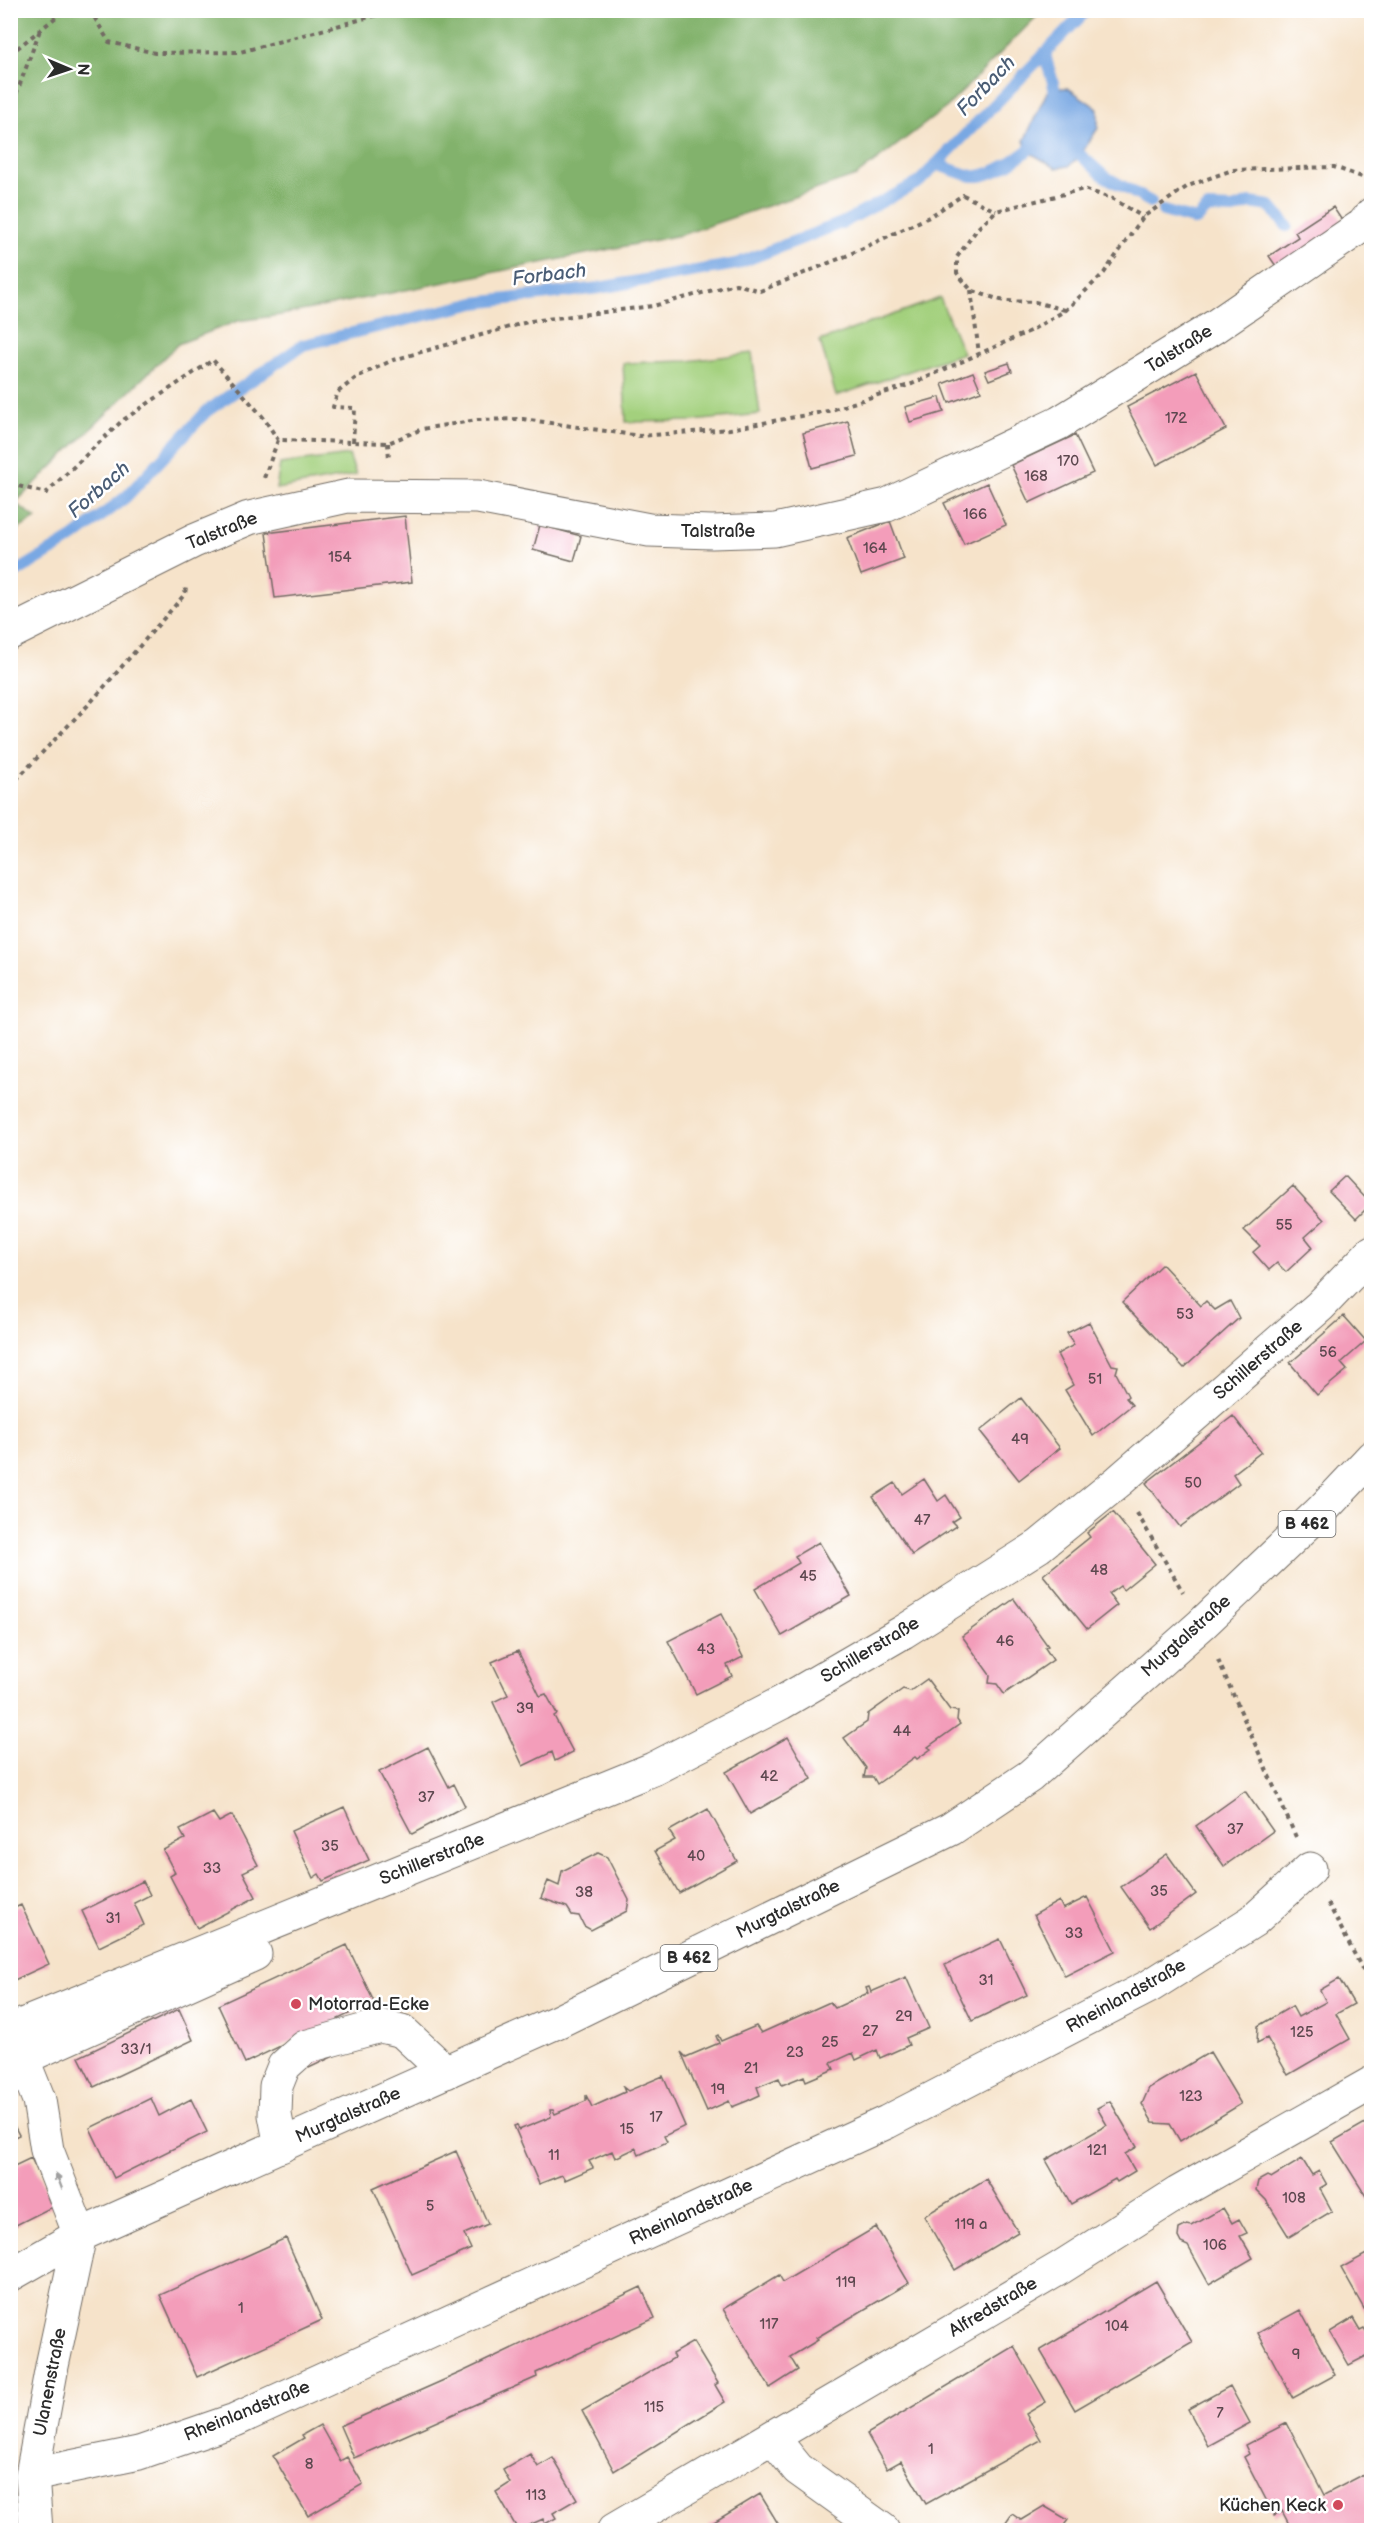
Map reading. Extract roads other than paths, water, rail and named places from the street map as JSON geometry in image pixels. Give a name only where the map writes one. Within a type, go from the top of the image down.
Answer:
[{"type":"street","name":"Talstraße","points":[[10,633],[194,541],[249,518],[348,496],[478,497],[649,530],[712,532],[775,530],[887,505],[1059,423],[1214,327],[1363,225],[1371,214]]},
{"type":"street","name":"Schillerstraße","points":[[15,2051],[262,1951],[288,1918],[653,1769],[781,1703],[903,1632],[1039,1546],[1119,1481],[1320,1306],[1371,1252]]},
{"type":"street","name":"Murgtalstraße","points":[[10,2275],[80,2235],[559,2021],[951,1829],[1030,1776],[1202,1624],[1321,1511],[1371,1457]]},
{"type":"street","name":"Rheinlandstraße","points":[[32,2475],[139,2453],[235,2420],[887,2122],[1150,1986],[1253,1921],[1310,1869]]},
{"type":"street","points":[[281,2146],[275,2115],[276,2085],[284,2066],[305,2047],[380,2026],[402,2031],[446,2072]]},
{"type":"street","points":[[15,2051],[39,2100],[47,2150],[80,2235]]},
{"type":"street","name":"Alfredstraße","points":[[614,2530],[1060,2268],[1178,2193],[1371,2083]]},
{"type":"street","name":"Ulanenstraße","points":[[36,2530],[32,2475],[80,2235]]},
{"type":"street","points":[[772,2437],[798,2469],[883,2530]]},
{"type":"water","points":[[1056,88],[1068,88],[1098,109],[1098,128],[1080,156],[1069,166],[1056,168],[1029,152],[1024,141],[1046,94]]},
{"type":"waterway","name":"Forbach","points":[[10,576],[74,537],[126,497],[207,411],[303,345],[475,303],[599,288],[736,264],[844,222],[919,182],[1087,10]]},
{"type":"waterway","points":[[1045,52],[1053,83],[1054,102]]},
{"type":"waterway","points":[[936,164],[968,175],[981,176],[1009,163],[1027,151],[1039,139]]},
{"type":"waterway","points":[[1069,145],[1104,176],[1151,202]]},
{"type":"waterway","points":[[1163,211],[1196,220],[1208,208],[1233,209],[1250,203],[1270,206],[1287,226]]},
{"type":"place","name":"Motorrad-Ecke","points":[[296,2004]]},
{"type":"place","name":"Küchen Keck","points":[[1338,2505]]}]
